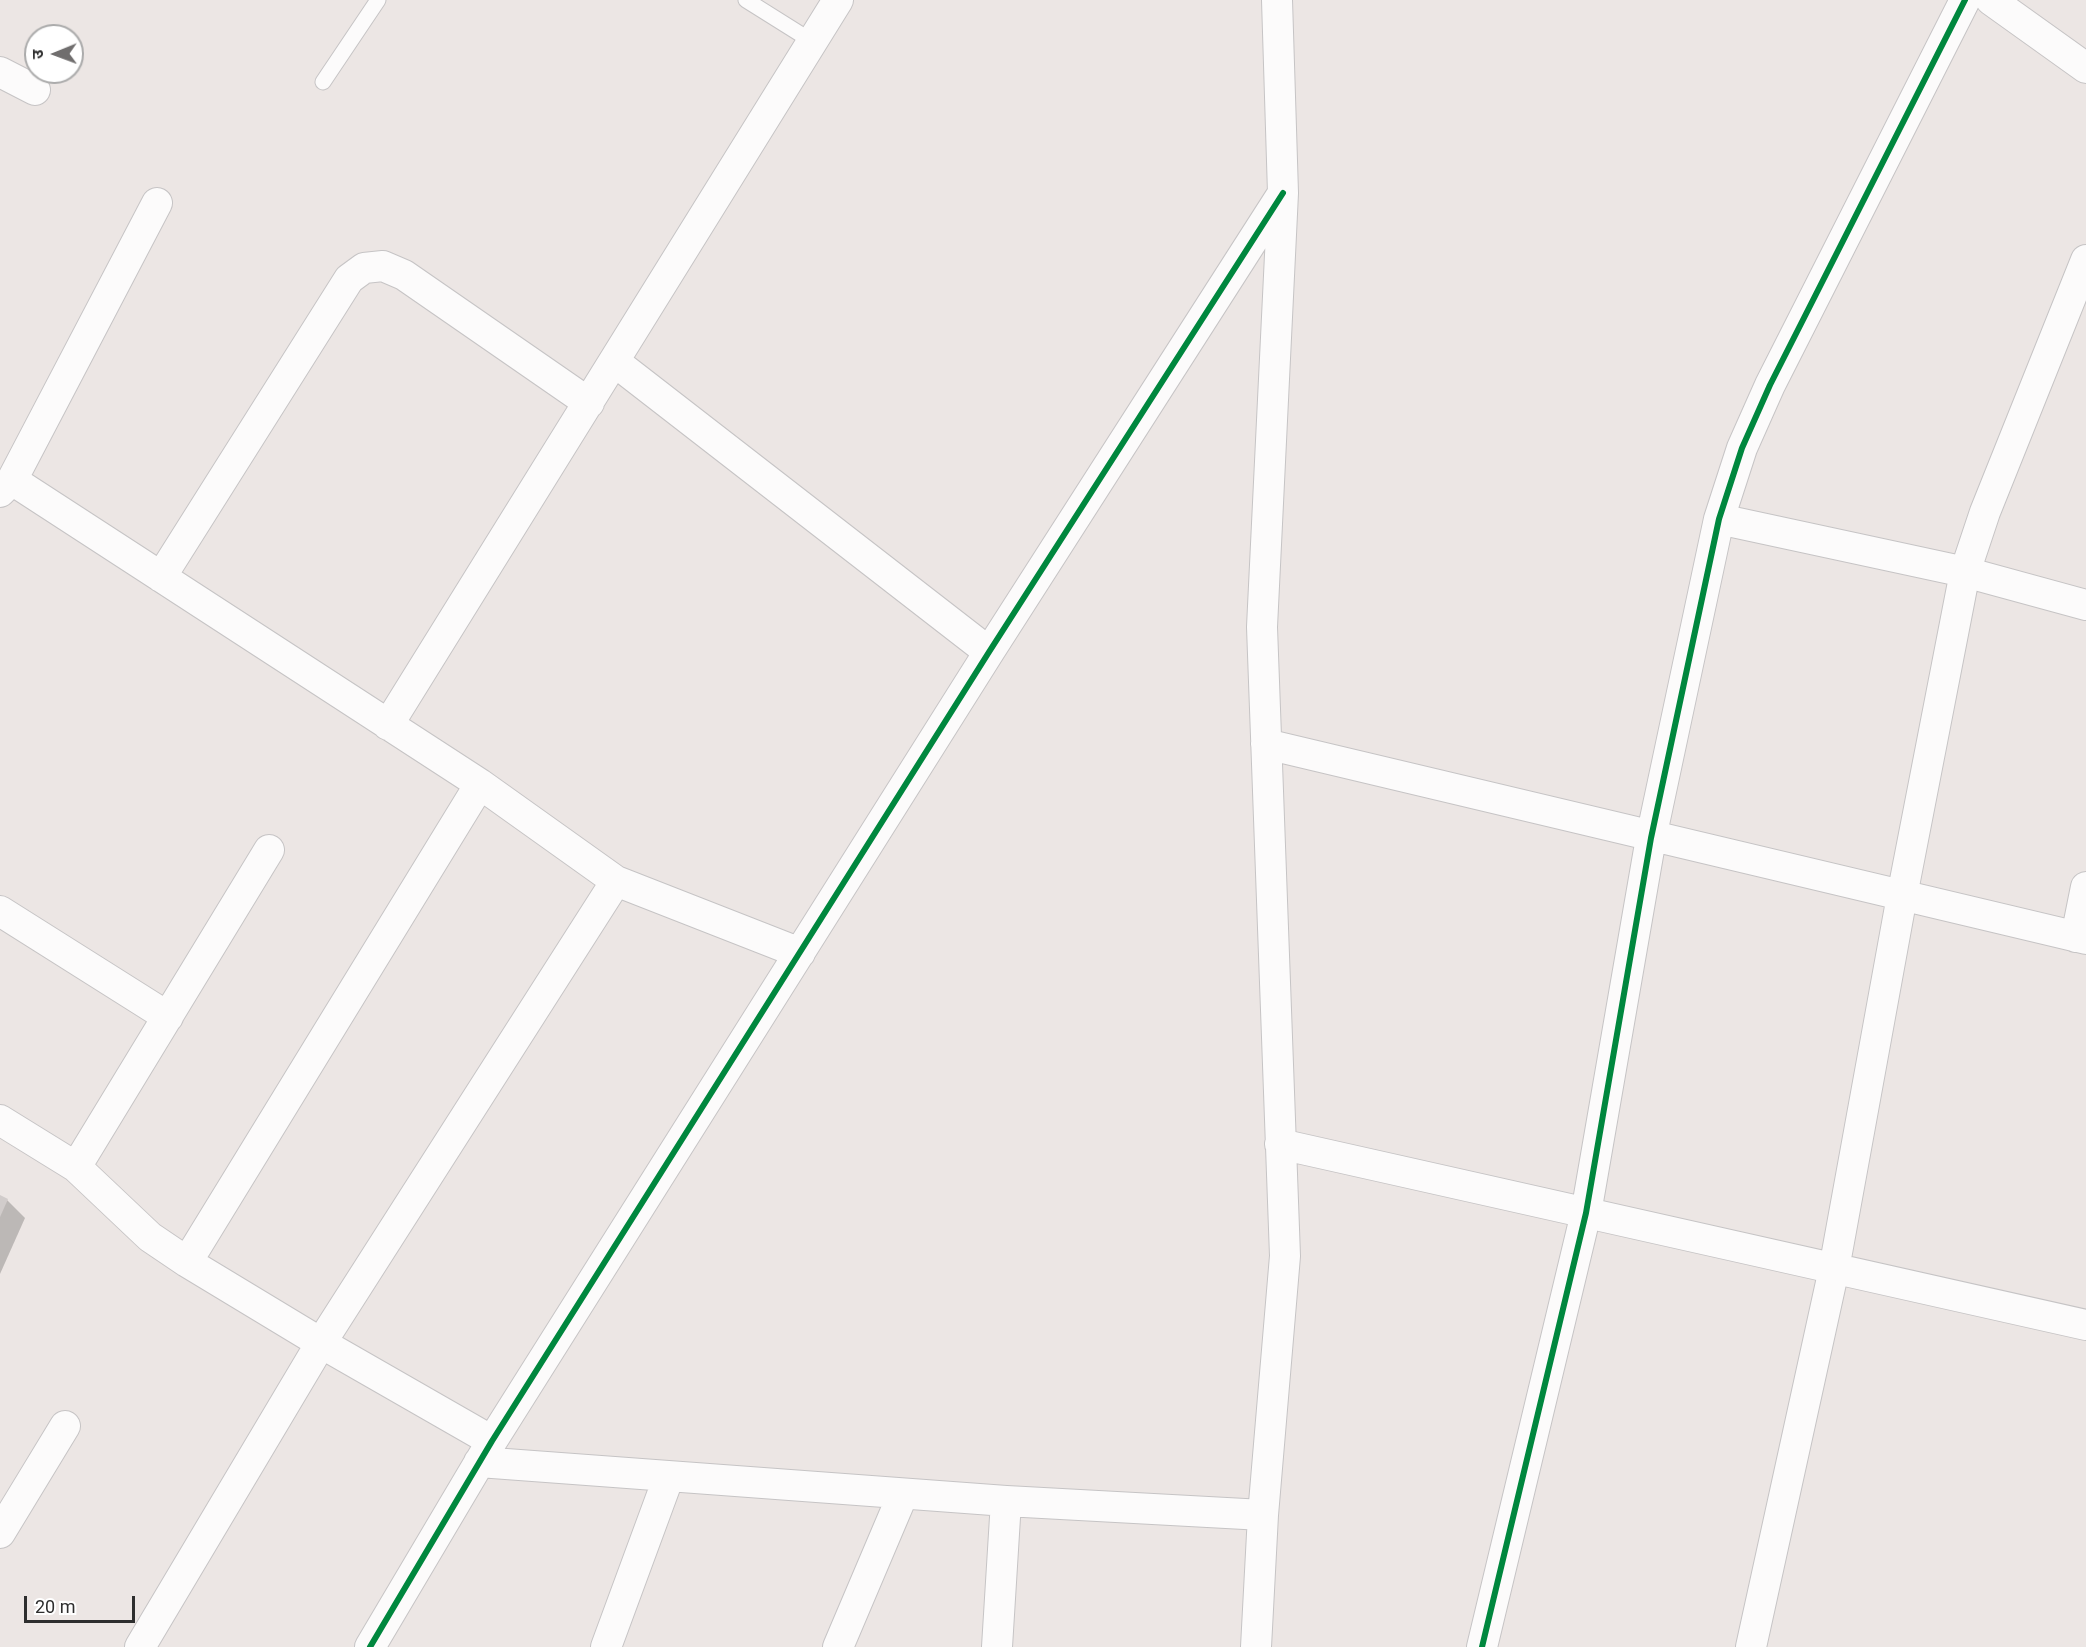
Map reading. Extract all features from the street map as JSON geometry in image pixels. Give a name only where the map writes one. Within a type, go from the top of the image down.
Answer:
[{"type":"street","points":[[388,725],[838,0]]},
{"type":"street","points":[[1256,1647],[1263,1515],[1285,1256],[1262,627],[1283,193],[1277,0]]},
{"type":"street","points":[[1482,1647],[1586,1213],[1651,838],[1719,519],[1742,448],[1770,385],[1965,0]]},
{"type":"street","points":[[1991,0],[2086,68]]},
{"type":"street","points":[[0,72],[35,90]]},
{"type":"street","points":[[370,1647],[486,1451],[990,652],[1283,193]]},
{"type":"street","points":[[157,203],[6,486],[161,577],[480,784],[616,881],[800,953]]},
{"type":"street","points":[[1751,1647],[1834,1269],[1902,896],[1965,572],[1984,512],[2086,260]]},
{"type":"street","points":[[161,577],[348,279],[364,267],[382,266],[404,275],[589,403]]},
{"type":"street","points":[[615,362],[990,652]]},
{"type":"street","points":[[1719,519],[1965,572],[2086,605]]},
{"type":"street","points":[[1266,744],[1651,838],[2081,938],[2086,887]]},
{"type":"street","points":[[187,1262],[480,784]]},
{"type":"street","points":[[76,1167],[269,850]]},
{"type":"street","points":[[140,1647],[321,1343],[616,881]]},
{"type":"street","points":[[0,911],[168,1017]]},
{"type":"street","points":[[0,1120],[76,1167],[150,1237],[321,1343],[486,1451],[669,1476],[1006,1501],[1263,1515]]},
{"type":"street","points":[[1280,1144],[2086,1325]]},
{"type":"street","points":[[0,1533],[65,1426]]},
{"type":"street","points":[[606,1647],[669,1476]]},
{"type":"street","points":[[838,1647],[903,1494]]},
{"type":"street","points":[[996,1647],[1006,1501]]},
{"type":"lane","points":[[323,82],[378,0]]},
{"type":"lane","points":[[746,0],[813,42]]},
{"type":"building","points":[[0,1195],[8,1199],[0,1217]]},
{"type":"cycle path","points":[[1482,1647],[1586,1213],[1651,838],[1719,519],[1742,448],[1770,385],[1965,0]]},
{"type":"cycle path","points":[[370,1647],[492,1441],[989,652],[1283,193]]}]
